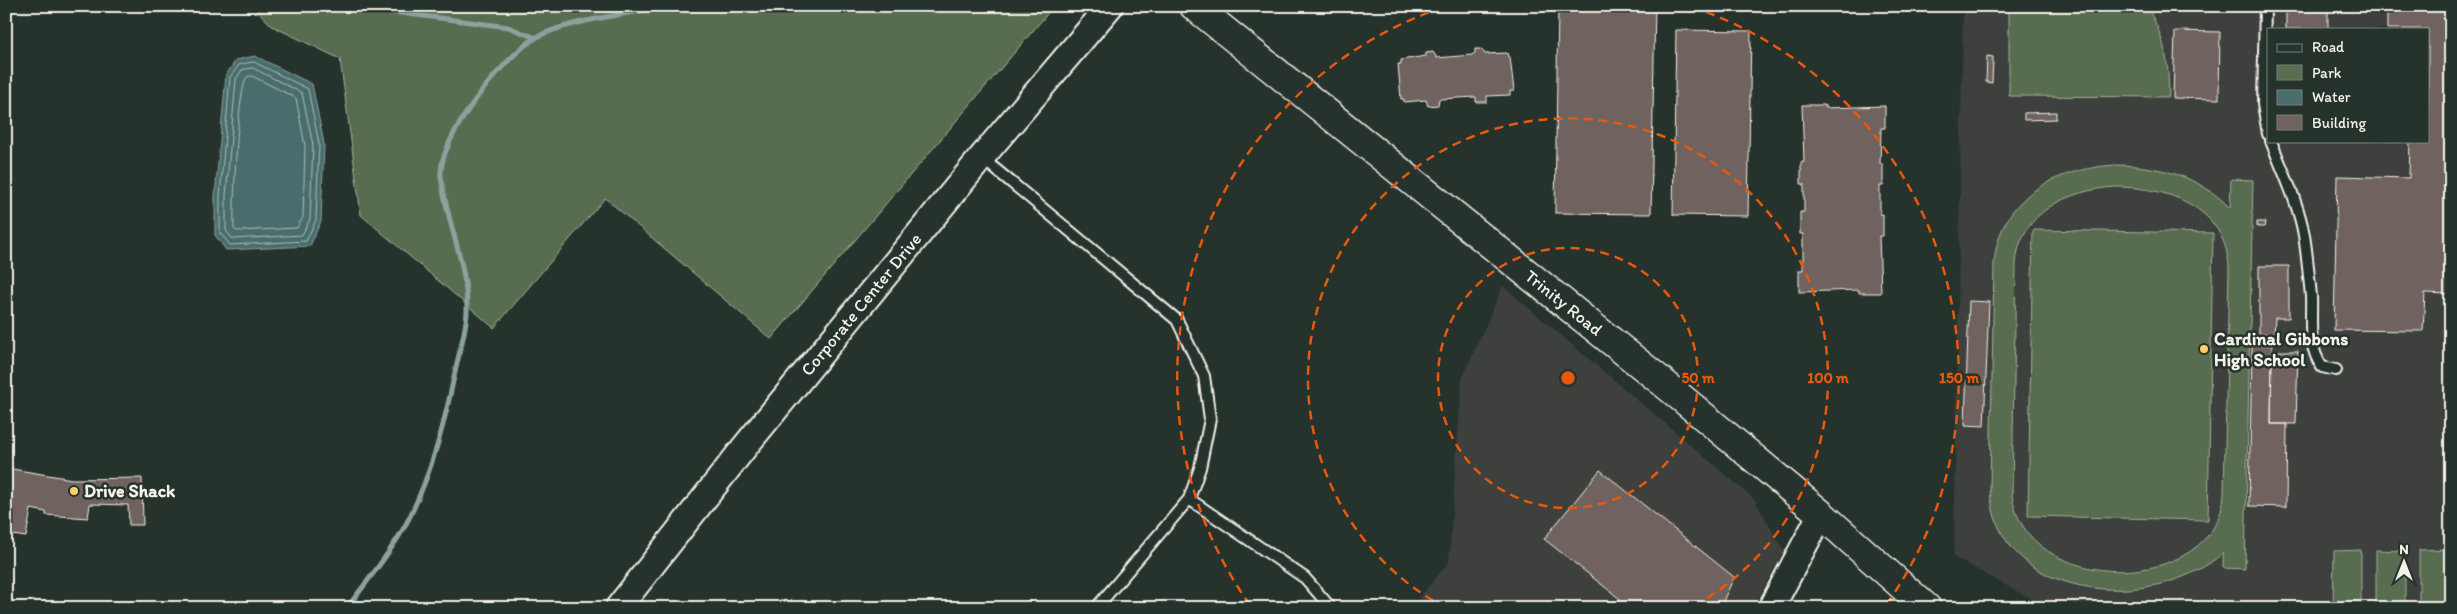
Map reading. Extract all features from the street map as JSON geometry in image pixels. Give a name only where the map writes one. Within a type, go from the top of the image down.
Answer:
[{"type":"main road","name":"Trinity Road","points":[[1194,6],[1658,379],[1820,514],[1927,608]]},
{"type":"street","name":"Corporate Center Drive","points":[[618,608],[735,459],[981,158],[1110,6]]},
{"type":"street","points":[[1771,608],[1820,514]]},
{"type":"lane","points":[[2264,6],[2263,104],[2267,128]]},
{"type":"lane","points":[[2271,142],[2294,198],[2304,234],[2311,298],[2310,335],[2316,359],[2322,367],[2336,370]]},
{"type":"lane","points":[[981,158],[1177,320],[1204,376],[1210,419],[1200,468],[1189,499],[1096,608]]},
{"type":"lane","points":[[1189,499],[1305,578],[1332,608]]},
{"type":"shaded area","name":"Cardinal Gibbons High School","points":[[1963,6],[2451,6],[2451,608],[2048,608],[1954,557]]},
{"type":"shaded area","points":[[1503,286],[1754,499],[1784,551],[1753,608],[1411,608],[1449,562],[1462,379]]},
{"type":"green space","points":[[253,6],[1054,6],[771,339],[605,198],[494,328],[361,215],[340,59],[272,26]]},
{"type":"green space","points":[[2009,6],[2147,6],[2165,50],[2169,97],[2009,96]]},
{"type":"green space","points":[[2114,165],[2162,170],[2191,180],[2218,197],[2230,208],[2231,179],[2253,180],[2245,569],[2223,568],[2223,553],[2193,572],[2158,585],[2120,589],[2082,586],[2047,575],[2018,555],[1998,526],[1990,488],[1994,263],[1998,240],[2007,221],[2019,204],[2033,191],[2070,173]],"holes":[[[2115,187],[2155,191],[2191,205],[2206,216],[2217,230],[2225,247],[2229,268],[2224,493],[2214,527],[2190,551],[2157,566],[2120,571],[2082,566],[2049,552],[2024,528],[2012,494],[2016,264],[2019,246],[2026,230],[2049,207],[2064,199],[2098,189]]]},
{"type":"green space","points":[[2033,230],[2213,233],[2208,520],[2028,516]]},
{"type":"green space","points":[[2447,549],[2448,608],[2419,608],[2419,550]]},
{"type":"green space","points":[[2361,550],[2361,608],[2333,608],[2334,551]]},
{"type":"green space","points":[[2376,550],[2405,551],[2405,608],[2376,608]]},
{"type":"water","points":[[255,56],[312,84],[324,144],[321,221],[310,246],[226,250],[215,235],[215,196],[226,75],[236,60]]},
{"type":"building","points":[[1558,6],[1655,6],[1651,214],[1555,213]]},
{"type":"building","points":[[2286,6],[2328,6],[2328,28],[2286,28]]},
{"type":"building","points":[[2387,6],[2451,6],[2451,294],[2425,293],[2423,331],[2334,330],[2337,176],[2409,178],[2410,142],[2430,142],[2430,28],[2387,28]]},
{"type":"building","points":[[1676,30],[1751,31],[1748,216],[1673,215]]},
{"type":"building","points":[[2175,31],[2220,32],[2219,99],[2173,98]]},
{"type":"building","points":[[1475,49],[1481,49],[1485,54],[1507,53],[1508,57],[1510,57],[1514,91],[1510,91],[1510,95],[1487,96],[1487,102],[1476,102],[1476,97],[1439,99],[1438,105],[1428,106],[1426,100],[1404,102],[1404,99],[1401,99],[1398,64],[1401,64],[1401,60],[1426,56],[1426,53],[1433,52],[1437,58],[1472,55],[1475,53]]},
{"type":"building","points":[[1987,56],[1993,57],[1992,83],[1986,82]]},
{"type":"building","points":[[1802,105],[1825,105],[1825,108],[1885,106],[1885,128],[1881,128],[1880,164],[1883,164],[1883,186],[1880,186],[1880,214],[1883,214],[1883,236],[1879,236],[1881,293],[1859,293],[1859,290],[1799,292],[1799,270],[1803,270],[1803,234],[1800,234],[1800,212],[1804,212],[1804,184],[1801,184],[1801,162],[1804,162]]},
{"type":"building","points":[[2056,112],[2056,119],[2024,120],[2024,113]]},
{"type":"building","points":[[2257,222],[2265,222],[2264,227],[2257,227]]},
{"type":"building","points":[[2259,266],[2289,266],[2289,318],[2275,318],[2274,334],[2259,334]]},
{"type":"building","points":[[1969,301],[1989,302],[1984,426],[1965,425]]},
{"type":"building","points":[[2252,345],[2272,345],[2271,424],[2287,424],[2286,507],[2249,506]]},
{"type":"building","points":[[2272,351],[2298,351],[2296,424],[2271,424]]},
{"type":"building","name":"Drive Shack","points":[[6,468],[72,479],[142,478],[143,525],[129,525],[128,505],[90,504],[88,518],[46,515],[46,512],[31,509],[26,537],[6,534]]},
{"type":"building","points":[[1600,470],[1734,577],[1720,608],[1615,608],[1620,599],[1544,539]]},
{"type":"waterway","points":[[347,608],[392,547],[405,526],[422,489],[436,451],[462,342],[467,312],[464,277],[447,210],[441,176],[443,160],[450,141],[476,99],[492,79],[508,61],[537,37],[549,31],[581,22],[664,6]]},
{"type":"waterway","points":[[378,10],[508,27],[536,38]]},
{"type":"place","name":"Cardinal Gibbons High School","points":[[2204,349]]},
{"type":"place","name":"Drive Shack","points":[[74,491]]}]
